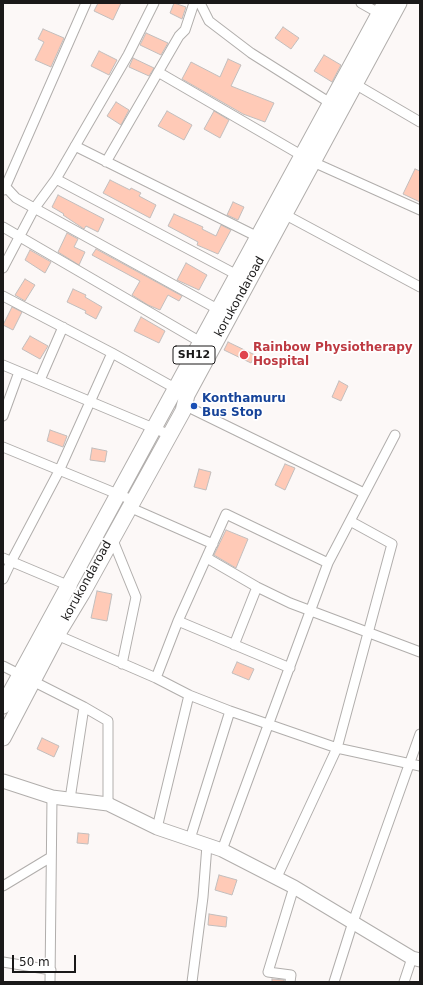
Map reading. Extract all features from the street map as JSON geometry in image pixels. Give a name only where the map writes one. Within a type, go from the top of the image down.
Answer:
[{"type":"main road","name":"korukondaroad","points":[[3,738],[27,679],[57,635],[83,592],[170,435],[183,397],[206,346],[224,312],[264,240],[284,214],[307,159],[336,107],[355,84],[385,12],[399,3]]},
{"type":"main road","name":"SH12","points":[[336,107],[385,12]]},
{"type":"main road","name":"SH12","points":[[264,240],[307,159]]},
{"type":"main road","name":"SH12","points":[[3,706],[27,679],[69,586],[154,428],[183,397]]},
{"type":"main road","points":[[3,781],[52,797],[108,804],[157,828],[222,850],[294,887],[416,959]]},
{"type":"street","points":[[86,3],[4,187],[16,198],[224,312]]},
{"type":"street","points":[[3,268],[35,208],[56,179],[128,55],[154,3]]},
{"type":"street","points":[[106,162],[179,36],[185,30],[194,3]]},
{"type":"street","points":[[200,3],[209,21],[251,53],[336,107]]},
{"type":"street","points":[[361,3],[385,12]]},
{"type":"street","points":[[158,72],[307,159],[420,210]]},
{"type":"street","points":[[355,84],[420,122]]},
{"type":"street","points":[[75,146],[264,240]]},
{"type":"street","points":[[56,179],[243,278]]},
{"type":"street","points":[[284,214],[419,283]]},
{"type":"street","points":[[3,227],[206,346]]},
{"type":"street","points":[[3,296],[112,353],[183,397],[364,493]]},
{"type":"street","points":[[40,380],[63,327]]},
{"type":"street","points":[[3,580],[7,560],[59,471],[112,353]]},
{"type":"street","points":[[3,365],[170,435]]},
{"type":"street","points":[[3,416],[19,372]]},
{"type":"street","points":[[222,850],[328,563],[395,435]]},
{"type":"street","points":[[3,447],[118,494],[131,504],[213,544]]},
{"type":"street","points":[[156,678],[178,621],[226,514],[328,563]]},
{"type":"street","points":[[276,879],[337,748],[392,544],[350,521]]},
{"type":"street","points":[[112,538],[136,597],[122,664]]},
{"type":"street","points":[[207,558],[257,587],[311,611],[420,652]]},
{"type":"street","points":[[7,560],[83,592]]},
{"type":"street","points":[[234,645],[257,587]]},
{"type":"street","points":[[178,621],[290,668]]},
{"type":"street","points":[[57,635],[156,678],[189,695],[230,711],[337,748],[415,765]]},
{"type":"street","points":[[3,666],[84,707],[108,721],[108,804]]},
{"type":"street","points":[[157,828],[189,695]]},
{"type":"street","points":[[70,799],[84,707]]},
{"type":"street","points":[[190,839],[230,711]]},
{"type":"street","points":[[334,982],[353,922],[415,765],[420,734]]},
{"type":"street","points":[[50,982],[50,857],[52,797]]},
{"type":"street","points":[[192,982],[203,897],[207,845]]},
{"type":"street","points":[[3,886],[50,857]]},
{"type":"street","points":[[290,982],[291,975],[268,972],[294,887]]},
{"type":"street","points":[[404,982],[416,959]]},
{"type":"street","points":[[3,962],[51,970]]},
{"type":"building","points":[[98,3],[121,3],[113,20],[94,11]]},
{"type":"building","points":[[174,3],[186,7],[182,19],[170,13]]},
{"type":"building","points":[[283,27],[299,38],[291,49],[275,38]]},
{"type":"building","points":[[43,29],[64,38],[51,67],[35,60],[44,42],[38,39]]},
{"type":"building","points":[[146,33],[168,43],[161,55],[140,45]]},
{"type":"building","points":[[99,51],[117,60],[109,75],[91,66]]},
{"type":"building","points":[[324,55],[341,65],[332,82],[314,71]]},
{"type":"building","points":[[133,58],[154,68],[149,76],[129,67]]},
{"type":"building","points":[[228,59],[241,65],[231,86],[274,103],[265,122],[243,114],[182,79],[191,62],[220,77]]},
{"type":"building","points":[[116,102],[129,110],[121,125],[107,116]]},
{"type":"building","points":[[167,111],[192,125],[184,140],[158,126]]},
{"type":"building","points":[[214,111],[229,120],[220,138],[204,129]]},
{"type":"building","points":[[415,169],[420,171],[420,202],[403,194]]},
{"type":"building","points":[[110,180],[130,190],[131,188],[141,193],[139,196],[156,205],[150,218],[103,193]]},
{"type":"building","points":[[58,195],[104,219],[98,232],[86,226],[84,229],[52,207]]},
{"type":"building","points":[[233,202],[244,207],[238,220],[227,215]]},
{"type":"building","points":[[174,214],[203,227],[202,229],[216,236],[221,225],[231,230],[218,254],[197,245],[198,242],[168,226]]},
{"type":"building","points":[[67,233],[78,239],[74,247],[85,252],[79,265],[58,252]]},
{"type":"building","points":[[96,249],[182,296],[179,301],[168,295],[160,310],[148,305],[132,295],[140,281],[92,255]]},
{"type":"building","points":[[30,250],[51,262],[45,273],[25,260]]},
{"type":"building","points":[[186,263],[207,275],[199,290],[177,280]]},
{"type":"building","points":[[25,279],[35,285],[25,301],[15,295]]},
{"type":"building","points":[[73,289],[86,295],[85,297],[102,307],[96,319],[85,313],[86,311],[67,302]]},
{"type":"building","points":[[12,307],[22,312],[13,330],[3,325]]},
{"type":"building","points":[[141,317],[165,331],[159,343],[134,331]]},
{"type":"building","points":[[30,336],[48,346],[40,359],[22,349]]},
{"type":"building","points":[[228,342],[255,355],[251,363],[224,350]]},
{"type":"building","points":[[339,381],[348,386],[341,401],[332,397]]},
{"type":"building","points":[[50,430],[67,436],[63,447],[47,441]]},
{"type":"building","points":[[92,448],[107,451],[105,462],[90,460]]},
{"type":"building","points":[[285,464],[295,468],[285,490],[275,485]]},
{"type":"building","points":[[199,469],[211,472],[206,490],[194,487]]},
{"type":"building","points":[[226,530],[248,539],[236,568],[214,555]]},
{"type":"building","points":[[97,591],[112,594],[107,621],[91,618]]},
{"type":"building","points":[[237,662],[254,669],[249,680],[232,673]]},
{"type":"building","points":[[42,738],[59,746],[54,757],[37,749]]},
{"type":"building","points":[[78,833],[89,834],[88,844],[77,843]]},
{"type":"building","points":[[219,875],[237,880],[232,895],[215,890]]},
{"type":"building","points":[[209,914],[227,917],[226,927],[208,925]]},
{"type":"building","points":[[272,979],[284,980],[284,982],[272,982]]},
{"type":"place","name":"Rainbow Physiotherapy Hospital","points":[[244,355]]},
{"type":"place","name":"Konthamuru Bus Stop","points":[[194,406]]}]
